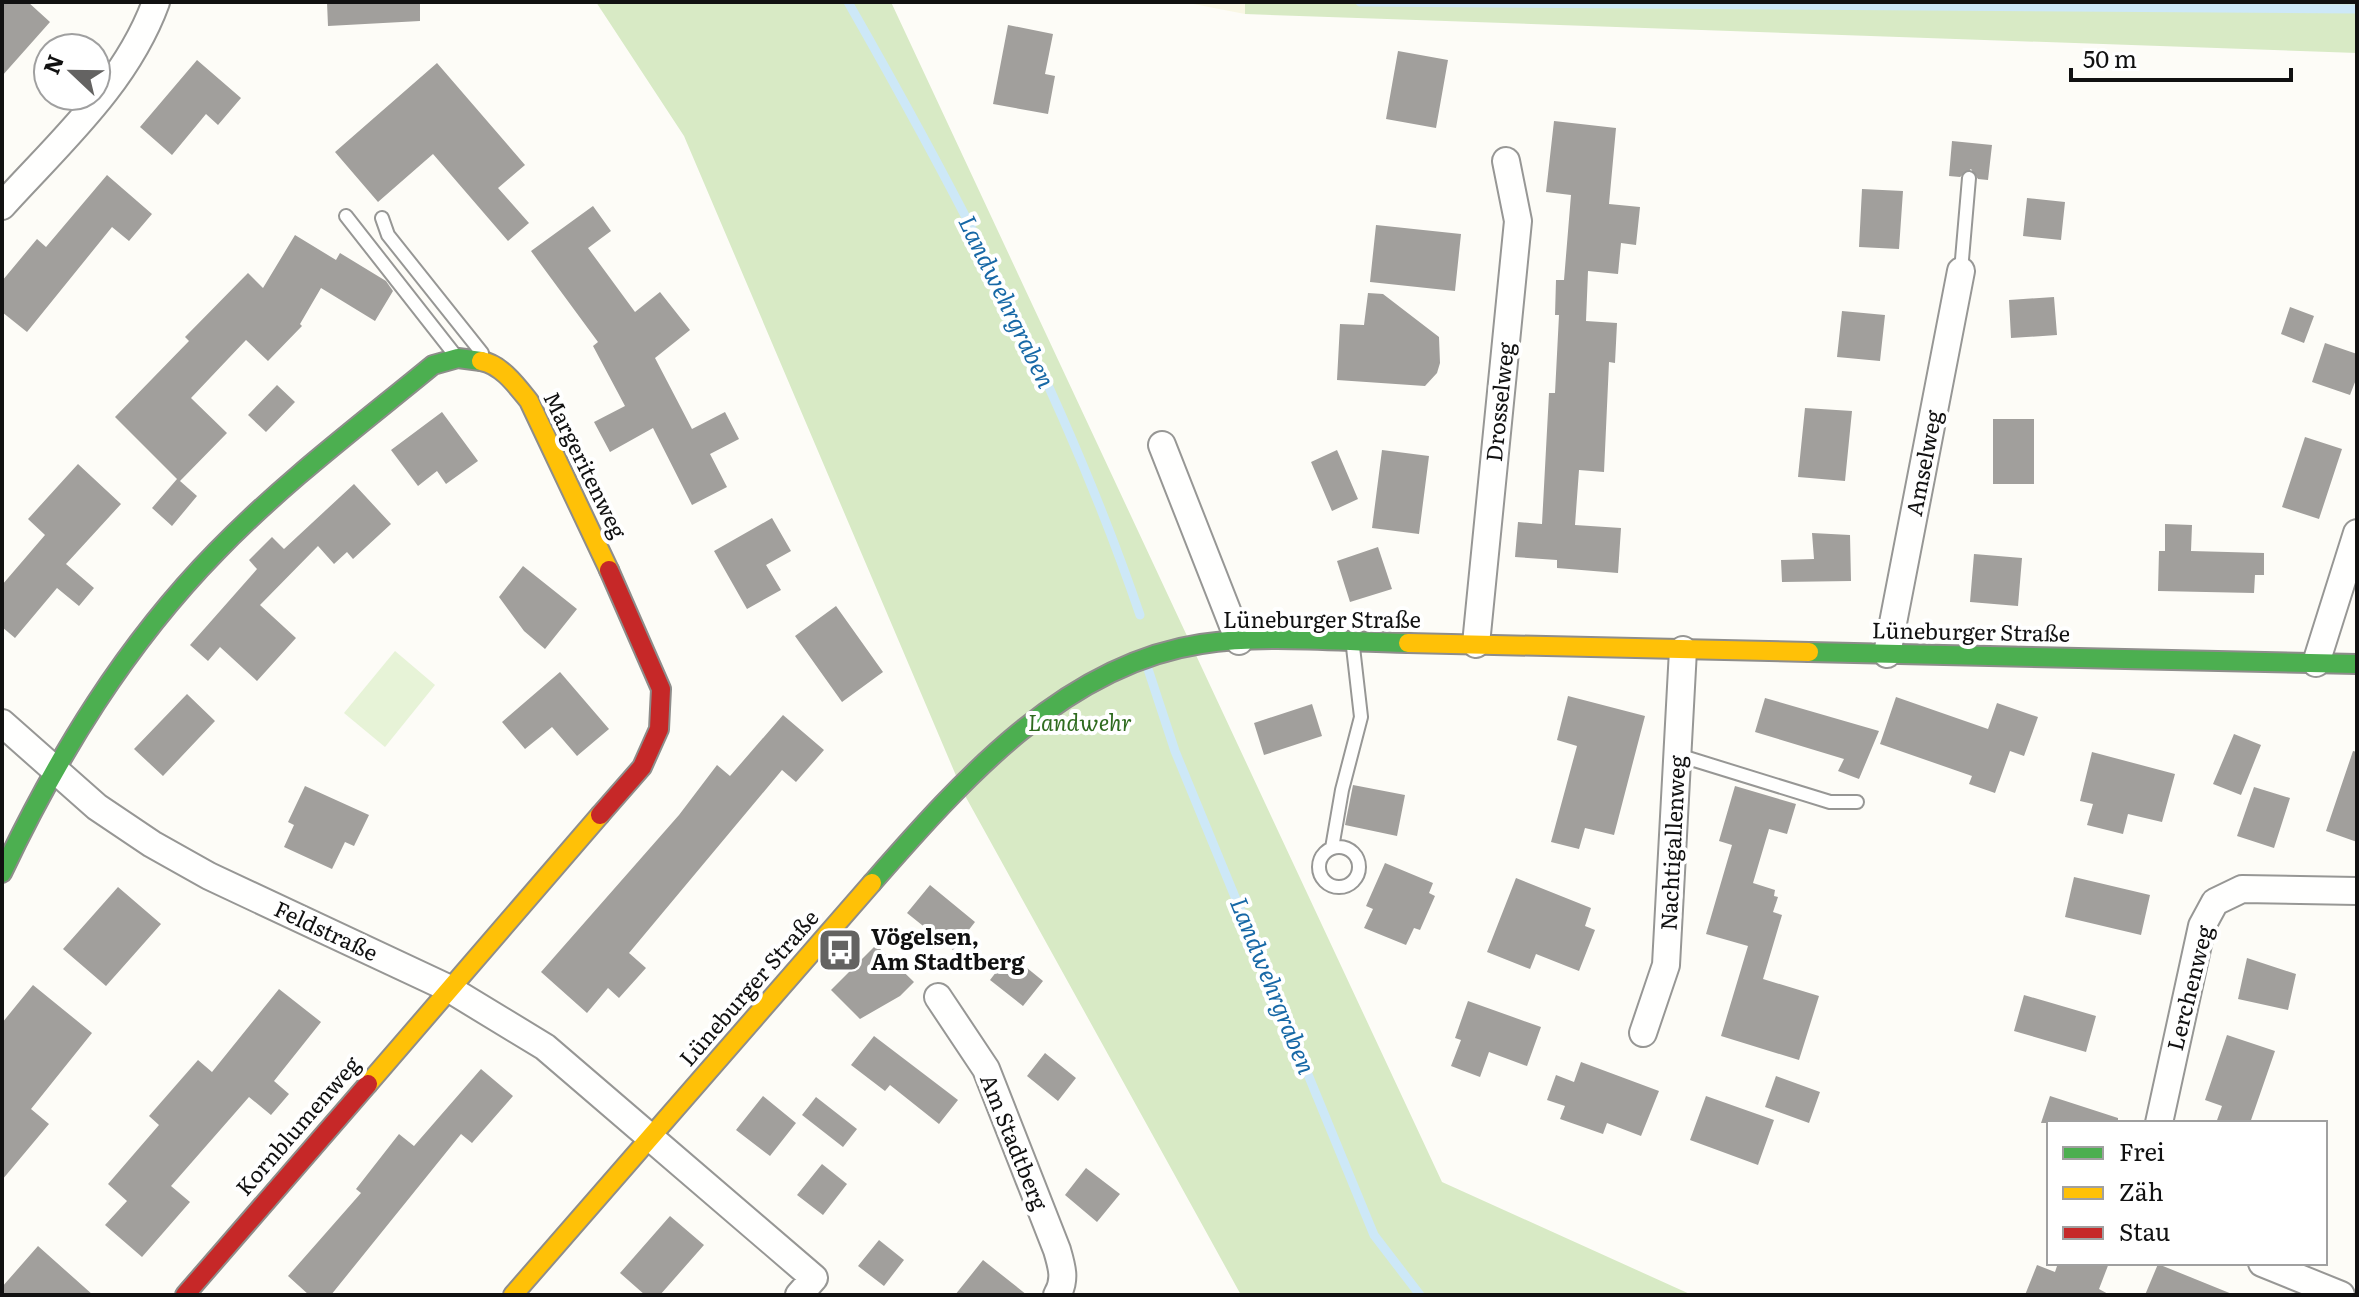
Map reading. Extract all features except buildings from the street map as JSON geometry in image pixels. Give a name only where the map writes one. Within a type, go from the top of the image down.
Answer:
[{"type":"street","points":[[2,206],[113,85],[142,40],[156,2]]},
{"type":"street","name":"Drosselweg","points":[[1476,644],[1518,221],[1506,161]]},
{"type":"street","name":"Amselweg","points":[[1887,654],[1961,271]]},
{"type":"street","points":[[2,873],[103,691],[214,554],[262,507],[433,365],[458,358],[489,362]]},
{"type":"street","name":"Margeritenweg","points":[[448,988],[642,767],[659,729],[661,689],[576,495],[529,401],[512,380],[489,362]]},
{"type":"street","points":[[1162,445],[1239,641]]},
{"type":"street","points":[[2316,663],[2357,533]]},
{"type":"street","name":"Lüneburger Straße","points":[[513,1295],[949,795],[1013,739],[1069,697],[1122,669],[1180,648],[1239,641],[1352,642],[2357,664]]},
{"type":"street","name":"Nachtigallenweg","points":[[1643,1033],[1666,965],[1683,650]]},
{"type":"street","name":"Feldstraße","points":[[2,723],[97,807],[152,844],[209,876],[448,988],[545,1047],[651,1137]]},
{"type":"street","name":"Lerchenweg","points":[[2159,1121],[2202,926],[2215,902],[2242,889],[2357,891]]},
{"type":"street","name":"Kornblumenweg","points":[[185,1295],[448,988]]},
{"type":"street","name":"Am Stadtberg","points":[[938,997],[986,1069],[1057,1250],[1063,1271],[1062,1286],[1057,1295]]},
{"type":"street","points":[[651,1137],[815,1289]]},
{"type":"street","points":[[2267,1265],[2341,1295]]},
{"type":"lane","points":[[1961,271],[1969,178]]},
{"type":"lane","points":[[346,216],[458,358]]},
{"type":"lane","points":[[382,218],[388,235],[489,362]]},
{"type":"lane","points":[[1332,848],[1342,790],[1361,717],[1352,642]]},
{"type":"lane","points":[[1678,755],[1830,802],[1857,802]]},
{"type":"shaded area","points":[[1183,2],[1245,2],[1245,14]]},
{"type":"green space","name":"Landwehr","points":[[596,2],[891,2],[1442,1182],[1692,1295],[1241,1295],[963,792],[684,136]]},
{"type":"green space","points":[[1245,2],[2357,2],[2357,53],[1245,14]]},
{"type":"green space","points":[[395,651],[435,685],[385,747],[344,713]]},
{"type":"waterway","name":"Landwehrgraben","points":[[848,2],[931,150],[1009,302],[1079,456],[1140,615]]},
{"type":"waterway","points":[[1360,2],[2357,9]]},
{"type":"waterway","name":"Landwehrgraben","points":[[1147,666],[1175,751],[1374,1235],[1420,1295]]},
{"type":"traffic: fast","points":[[2,873],[46,786],[96,703],[152,624],[217,551],[295,478],[433,365],[458,358],[481,361]]},
{"type":"traffic: fast","points":[[872,883],[941,807],[1017,734],[1103,676],[1151,656],[1226,641],[1278,639],[1408,643]]},
{"type":"traffic: fast","points":[[1809,652],[2357,664]]},
{"type":"traffic: slow","points":[[481,361],[502,371],[529,401],[609,570]]},
{"type":"traffic: slow","points":[[1408,643],[1809,652]]},
{"type":"traffic: slow","points":[[368,1084],[600,815]]},
{"type":"traffic: slow","points":[[513,1295],[872,883]]},
{"type":"traffic: jam","points":[[600,815],[642,767],[659,729],[661,689],[609,570]]},
{"type":"traffic: jam","points":[[185,1295],[368,1084]]},
{"type":"place","name":"Vögelsen, Am Stadtberg","points":[[840,950]]}]
